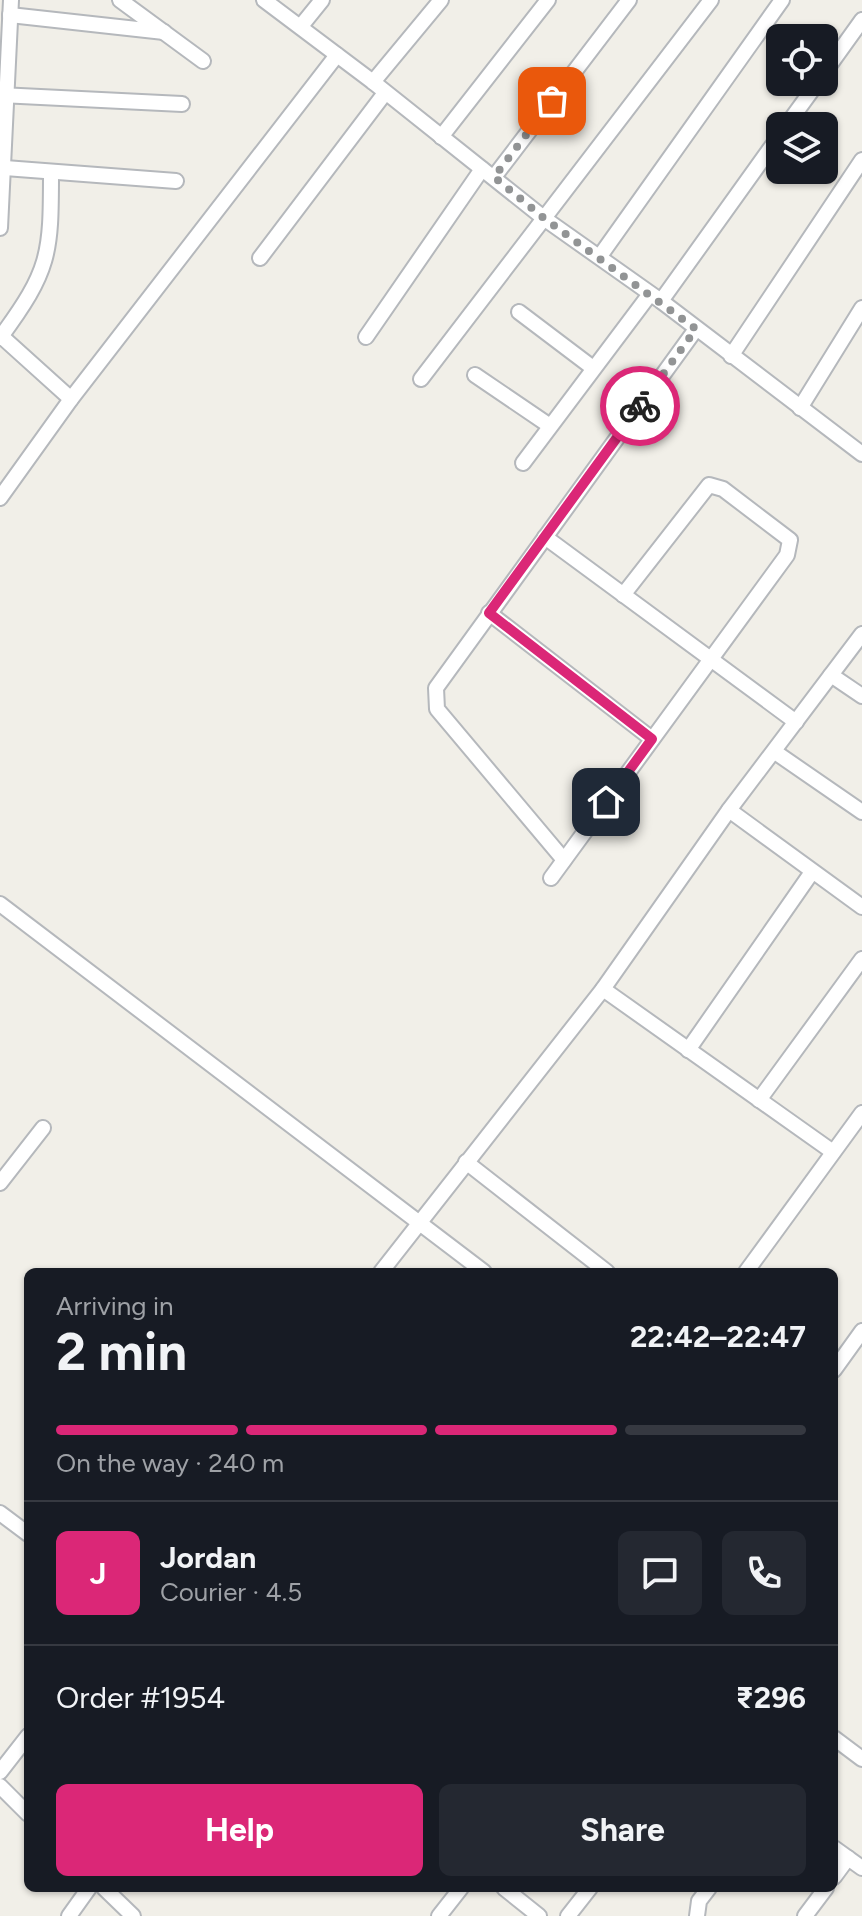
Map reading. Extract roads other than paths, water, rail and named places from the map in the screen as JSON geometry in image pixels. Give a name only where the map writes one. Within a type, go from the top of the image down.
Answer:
[{"type":"street","points":[[120,0],[203,61]]},
{"type":"street","points":[[264,0],[545,219],[600,256],[800,408],[860,449]]},
{"type":"street","points":[[301,26],[322,0]]},
{"type":"street","points":[[373,82],[441,0]]},
{"type":"street","points":[[441,137],[548,0]]},
{"type":"street","points":[[366,337],[488,173],[629,0]]},
{"type":"street","points":[[421,379],[711,0]]},
{"type":"street","points":[[600,256],[782,0]]},
{"type":"street","points":[[0,228],[5,168],[3,95],[10,8],[164,32]]},
{"type":"street","points":[[838,53],[862,20]]},
{"type":"street","points":[[0,498],[71,399],[337,55]]},
{"type":"street","points":[[260,258],[385,93]]},
{"type":"street","points":[[3,95],[182,104]]},
{"type":"street","points":[[523,463],[593,368],[655,297],[766,153]]},
{"type":"street","points":[[731,356],[862,160]]},
{"type":"street","points":[[5,168],[176,181]]},
{"type":"street","points":[[51,172],[49,256],[41,276],[0,336],[71,399]]},
{"type":"street","points":[[800,408],[862,308]]},
{"type":"street","points":[[519,312],[593,368]]},
{"type":"street","points":[[564,860],[437,709],[436,688],[696,329]]},
{"type":"street","points":[[475,375],[550,426]]},
{"type":"street","points":[[551,878],[787,555],[790,540],[786,533],[723,489],[709,485],[623,595]]},
{"type":"street","points":[[545,537],[796,722]]},
{"type":"street","points":[[489,613],[652,739]]},
{"type":"street","points":[[384,1268],[603,989],[729,810],[862,634]]},
{"type":"street","points":[[831,675],[862,696]]},
{"type":"street","points":[[775,752],[862,812]]},
{"type":"street","points":[[729,810],[862,907]]},
{"type":"street","points":[[688,1050],[812,872]]},
{"type":"street","points":[[0,904],[479,1268]]},
{"type":"street","points":[[759,1100],[862,959]]},
{"type":"street","points":[[603,989],[833,1152]]},
{"type":"street","points":[[749,1268],[862,1113]]},
{"type":"street","points":[[0,1183],[43,1128]]},
{"type":"street","points":[[466,1162],[602,1268]]},
{"type":"street","points":[[838,1364],[862,1331]]},
{"type":"street","points":[[0,1513],[24,1531]]},
{"type":"street","points":[[0,1772],[24,1741]]},
{"type":"street","points":[[838,1741],[862,1759]]},
{"type":"street","points":[[0,1786],[24,1810]]},
{"type":"street","points":[[838,1851],[862,1868]]},
{"type":"street","points":[[838,1872],[848,1858]]},
{"type":"street","points":[[69,1916],[86,1892]]},
{"type":"street","points":[[108,1892],[133,1916]]},
{"type":"street","points":[[439,1916],[458,1892]]},
{"type":"street","points":[[509,1892],[539,1916]]},
{"type":"street","points":[[568,1916],[587,1892]]},
{"type":"street","points":[[697,1916],[699,1901],[706,1892]]},
{"type":"street","points":[[805,1916],[823,1892]]}]
